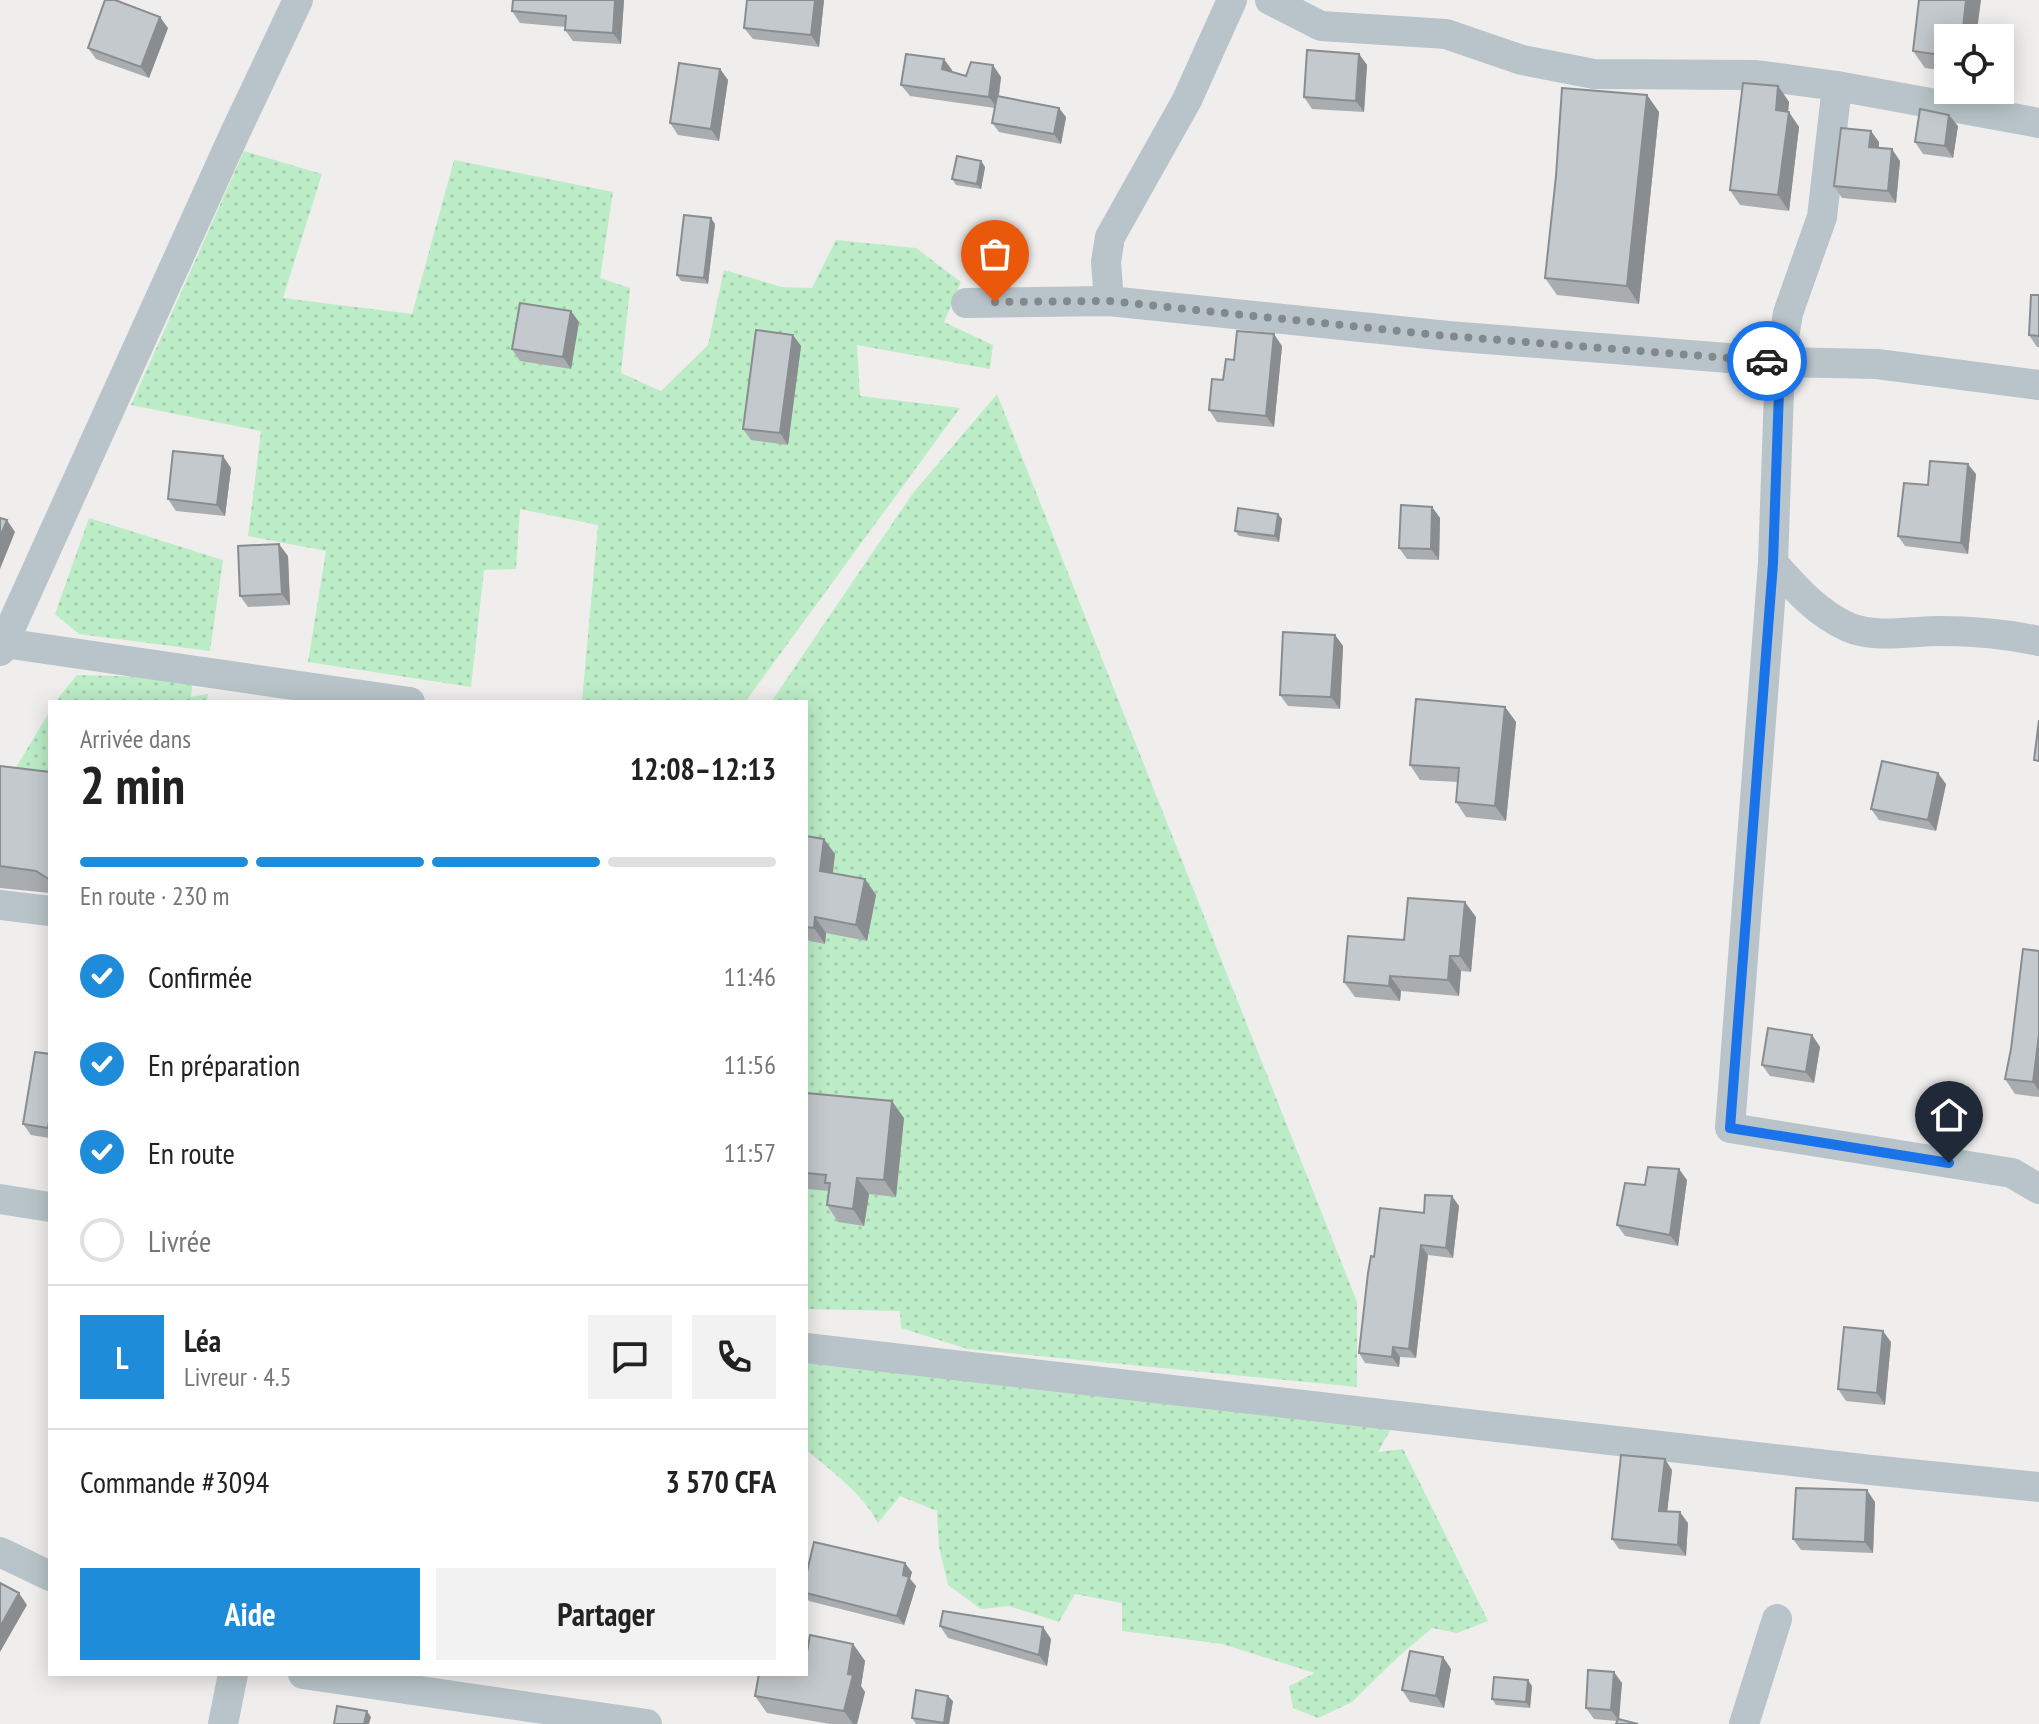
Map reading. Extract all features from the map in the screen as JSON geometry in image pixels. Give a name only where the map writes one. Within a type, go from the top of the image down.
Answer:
[{"type":"street","points":[[298,0],[2,647],[395,700]]},
{"type":"street","points":[[1109,301],[1106,262],[1110,237],[1187,100],[1232,0]]},
{"type":"street","points":[[1270,0],[1321,26],[1446,34],[1522,60],[1594,74],[1756,75],[1837,86],[2039,123]]},
{"type":"street","points":[[1837,86],[1822,217],[1788,313],[1780,362],[1773,563],[1730,1128],[2012,1173],[2039,1189]]},
{"type":"street","points":[[966,303],[1109,301],[1448,336],[1780,362],[1877,364],[2039,385]]},
{"type":"street","points":[[1773,563],[1808,602],[1848,627],[1876,634],[1942,631],[2012,635],[2039,641]]},
{"type":"street","points":[[0,905],[48,911]]},
{"type":"street","points":[[0,1199],[48,1207]]},
{"type":"street","points":[[808,1348],[2039,1487]]},
{"type":"street","points":[[0,1552],[48,1575]]},
{"type":"street","points":[[1744,1724],[1777,1619]]},
{"type":"street","points":[[223,1724],[233,1676]]},
{"type":"street","points":[[317,1676],[647,1724]]},
{"type":"green space","points":[[244,151],[322,174],[283,298],[412,314],[454,160],[613,192],[600,278],[630,288],[621,373],[661,391],[708,345],[724,270],[782,287],[812,288],[836,240],[916,248],[961,282],[944,322],[993,345],[990,369],[857,345],[860,396],[960,408],[746,700],[582,700],[598,525],[520,509],[516,569],[484,570],[471,687],[308,662],[326,551],[248,536],[261,431],[131,405]]},
{"type":"green space","points":[[997,394],[1357,1302],[1357,1387],[968,1349],[901,1328],[900,1311],[808,1309],[808,700],[772,700],[913,493]]},
{"type":"green space","points":[[89,518],[223,560],[210,651],[79,634],[55,614]]},
{"type":"green space","points":[[77,675],[193,678],[191,697],[208,694],[207,700],[57,700]]},
{"type":"green space","points":[[48,714],[48,783],[9,779]]},
{"type":"green space","points":[[808,1349],[1401,1411],[1378,1452],[1403,1449],[1488,1621],[1457,1633],[1432,1628],[1352,1702],[1318,1718],[1293,1708],[1289,1686],[1315,1673],[1222,1644],[1122,1631],[1122,1603],[1075,1594],[1059,1622],[1009,1606],[981,1609],[948,1585],[939,1547],[937,1511],[900,1496],[878,1523],[855,1492],[808,1452]]},
{"type":"building","points":[[105,0],[115,0],[160,17],[141,67],[88,48]]},
{"type":"building","points":[[513,0],[615,0],[613,33],[565,30],[566,16],[512,11]]},
{"type":"building","points":[[747,0],[815,0],[811,35],[744,28]]},
{"type":"building","points":[[1919,0],[1966,0],[1963,24],[1934,24],[1934,54],[1913,51]]},
{"type":"building","points":[[1307,50],[1359,54],[1356,101],[1304,97]]},
{"type":"building","points":[[906,54],[944,59],[942,69],[966,76],[971,62],[993,65],[989,97],[901,85]]},
{"type":"building","points":[[679,63],[720,69],[711,129],[670,123]]},
{"type":"building","points":[[1743,83],[1778,86],[1776,110],[1789,112],[1778,195],[1730,190]]},
{"type":"building","points":[[1562,88],[1647,95],[1627,286],[1545,278]]},
{"type":"building","points":[[997,96],[1059,108],[1054,134],[992,123]]},
{"type":"building","points":[[1920,109],[1949,115],[1945,146],[1915,142]]},
{"type":"building","points":[[1841,128],[1871,131],[1869,147],[1892,149],[1888,191],[1834,186]]},
{"type":"building","points":[[957,156],[981,161],[977,184],[952,179]]},
{"type":"building","points":[[684,215],[711,218],[704,278],[677,275]]},
{"type":"building","points":[[2031,295],[2039,295],[2039,336],[2029,335]]},
{"type":"building","points":[[520,303],[571,311],[563,357],[512,349]]},
{"type":"building","points":[[756,330],[793,335],[780,433],[743,429]]},
{"type":"building","points":[[1237,331],[1274,334],[1266,416],[1209,410],[1212,379],[1223,380],[1226,359],[1234,360]]},
{"type":"building","points":[[173,451],[223,456],[217,505],[168,499]]},
{"type":"building","points":[[1930,461],[1968,464],[1961,543],[1898,536],[1904,483],[1928,485]]},
{"type":"building","points":[[1401,505],[1432,507],[1431,549],[1399,548]]},
{"type":"building","points":[[1238,508],[1278,514],[1275,536],[1235,531]]},
{"type":"building","points":[[0,518],[7,520],[0,537]]},
{"type":"building","points":[[279,544],[282,594],[240,596],[238,546]]},
{"type":"building","points":[[1283,632],[1335,635],[1331,697],[1280,695]]},
{"type":"building","points":[[1416,699],[1505,707],[1495,806],[1456,802],[1459,768],[1410,765]]},
{"type":"building","points":[[2039,720],[2039,761],[2034,760]]},
{"type":"building","points":[[1882,761],[1938,773],[1928,820],[1871,809]]},
{"type":"building","points":[[0,766],[48,772],[48,879],[36,871],[0,866]]},
{"type":"building","points":[[808,836],[824,839],[820,871],[865,879],[856,925],[815,917],[814,928],[808,927]]},
{"type":"building","points":[[1408,898],[1465,902],[1460,956],[1450,956],[1448,980],[1390,976],[1389,986],[1344,982],[1348,936],[1404,940]]},
{"type":"building","points":[[2023,949],[2039,951],[2039,1035],[2033,1082],[2005,1079]]},
{"type":"building","points":[[1768,1028],[1812,1035],[1806,1072],[1762,1065]]},
{"type":"building","points":[[35,1052],[48,1054],[48,1128],[23,1124]]},
{"type":"building","points":[[808,1093],[892,1101],[884,1180],[857,1178],[853,1209],[827,1205],[830,1183],[825,1183],[826,1175],[808,1173]]},
{"type":"building","points":[[1648,1167],[1679,1169],[1670,1235],[1617,1225],[1625,1183],[1645,1185]]},
{"type":"building","points":[[1425,1195],[1452,1196],[1446,1248],[1421,1245],[1409,1349],[1393,1347],[1392,1357],[1359,1353],[1368,1273],[1371,1256],[1374,1257],[1380,1208],[1424,1213]]},
{"type":"building","points":[[1844,1327],[1883,1331],[1877,1393],[1838,1389]]},
{"type":"building","points":[[1621,1455],[1665,1459],[1659,1511],[1680,1512],[1678,1545],[1612,1539]]},
{"type":"building","points":[[1796,1488],[1867,1490],[1865,1542],[1793,1539]]},
{"type":"building","points":[[814,1542],[905,1563],[903,1575],[909,1577],[897,1616],[808,1594],[808,1568]]},
{"type":"building","points":[[0,1583],[19,1593],[0,1627]]},
{"type":"building","points":[[943,1611],[1043,1627],[1039,1655],[940,1626]]},
{"type":"building","points":[[810,1635],[853,1644],[848,1674],[853,1675],[844,1711],[755,1696],[759,1676],[808,1676]]},
{"type":"building","points":[[1410,1651],[1443,1657],[1436,1696],[1402,1690]]},
{"type":"building","points":[[1588,1670],[1614,1672],[1611,1710],[1586,1708]]},
{"type":"building","points":[[1494,1677],[1528,1680],[1526,1702],[1492,1699]]},
{"type":"building","points":[[916,1690],[948,1696],[944,1723],[912,1718]]},
{"type":"building","points":[[337,1706],[367,1711],[364,1724],[334,1724]]},
{"type":"building","points":[[1618,1719],[1638,1724],[1616,1724]]},
{"type":"way so far","points":[[995,302],[1109,301],[1448,336],[1767,361]]},
{"type":"route","points":[[1767,361],[1780,362],[1773,563],[1730,1128],[1949,1163]]}]
